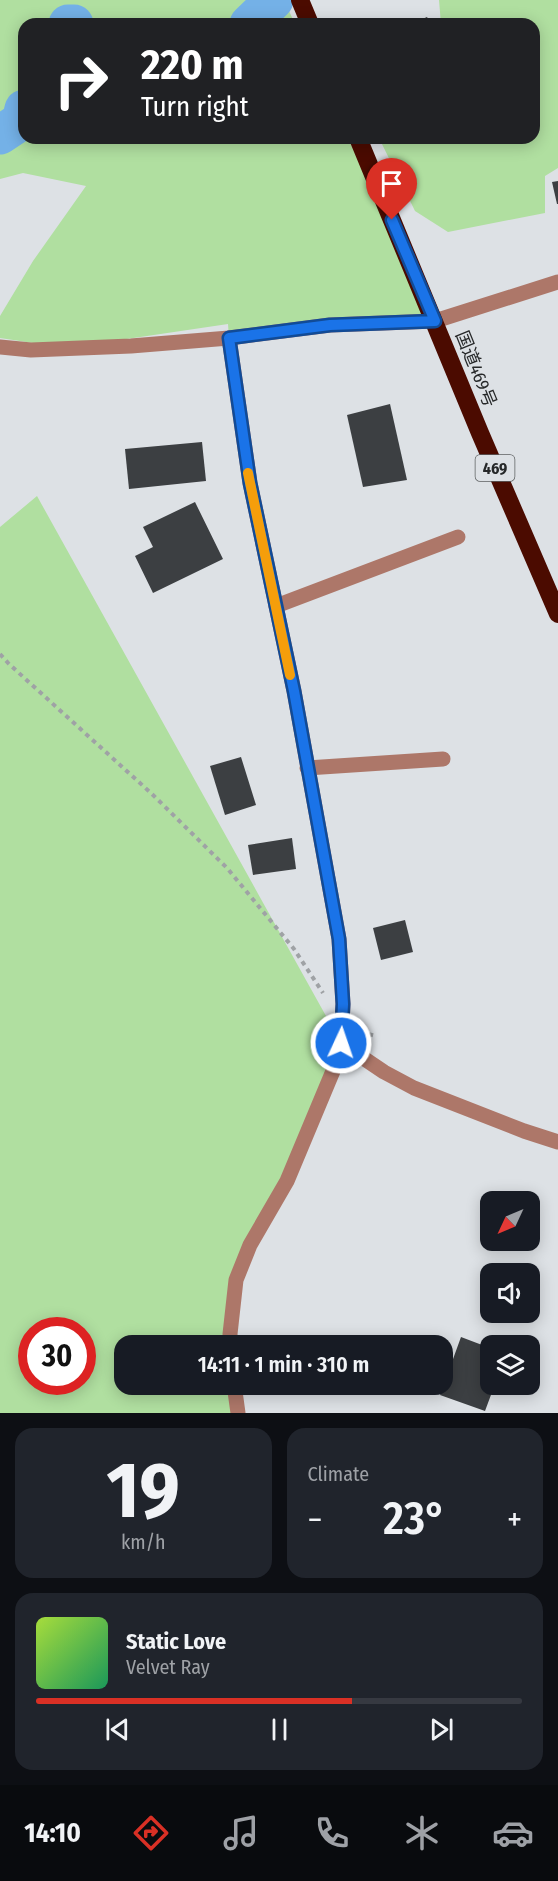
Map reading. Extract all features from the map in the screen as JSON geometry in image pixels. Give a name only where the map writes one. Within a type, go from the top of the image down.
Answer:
[{"type":"highway","points":[[300,0],[308,18]]},
{"type":"highway","name":"国道469号","points":[[361,144],[558,614]]},
{"type":"street","points":[[0,347],[31,350],[131,346],[229,338],[330,325],[435,321],[558,282]]},
{"type":"street","points":[[229,338],[250,483],[276,606],[339,939],[343,1004],[341,1043],[333,1071],[287,1181],[250,1245],[236,1280],[230,1335]]},
{"type":"street","points":[[276,606],[458,537]]},
{"type":"street","points":[[307,768],[443,759]]},
{"type":"street","points":[[341,1043],[414,1088],[558,1142]]},
{"type":"street","points":[[236,1395],[238,1413]]},
{"type":"path","points":[[0,654],[152,794],[227,868],[294,949],[324,993]]},
{"type":"path","points":[[357,1031],[376,1036]]},
{"type":"green space","points":[[0,0],[284,0],[292,18],[18,18],[18,144],[351,144],[435,321],[229,338],[228,324],[66,348],[0,338],[0,316],[33,261],[86,186],[23,173],[0,179]]},
{"type":"green space","points":[[439,0],[558,0],[558,168],[545,176],[545,213],[448,232],[415,211],[382,144],[540,144],[540,18],[440,18]]},
{"type":"green space","points":[[37,496],[341,1043],[236,1280],[237,1335],[114,1335],[114,1395],[237,1395],[238,1413],[0,1413],[0,527]]},
{"type":"building","points":[[558,181],[558,204],[557,204],[552,182]]},
{"type":"building","points":[[390,404],[407,480],[363,487],[347,415]]},
{"type":"building","points":[[202,442],[206,481],[129,489],[125,449]]},
{"type":"building","points":[[195,502],[223,559],[153,593],[135,556],[153,547],[143,527]]},
{"type":"building","points":[[241,757],[256,805],[225,815],[210,766]]},
{"type":"building","points":[[292,838],[296,869],[253,875],[248,845]]},
{"type":"building","points":[[405,920],[413,952],[381,960],[373,928]]},
{"type":"building","points":[[461,1337],[480,1344],[480,1395],[491,1395],[485,1411],[440,1395],[453,1395],[453,1359]]},
{"type":"waterway","points":[[255,18],[274,0]]},
{"type":"waterway","points":[[0,135],[18,123]]},
{"type":"slow traffic","points":[[248,473],[290,675]]},
{"type":"route","points":[[341,1043],[343,1004],[339,939],[294,691],[250,483],[229,338],[330,325],[435,321],[392,220]]}]
